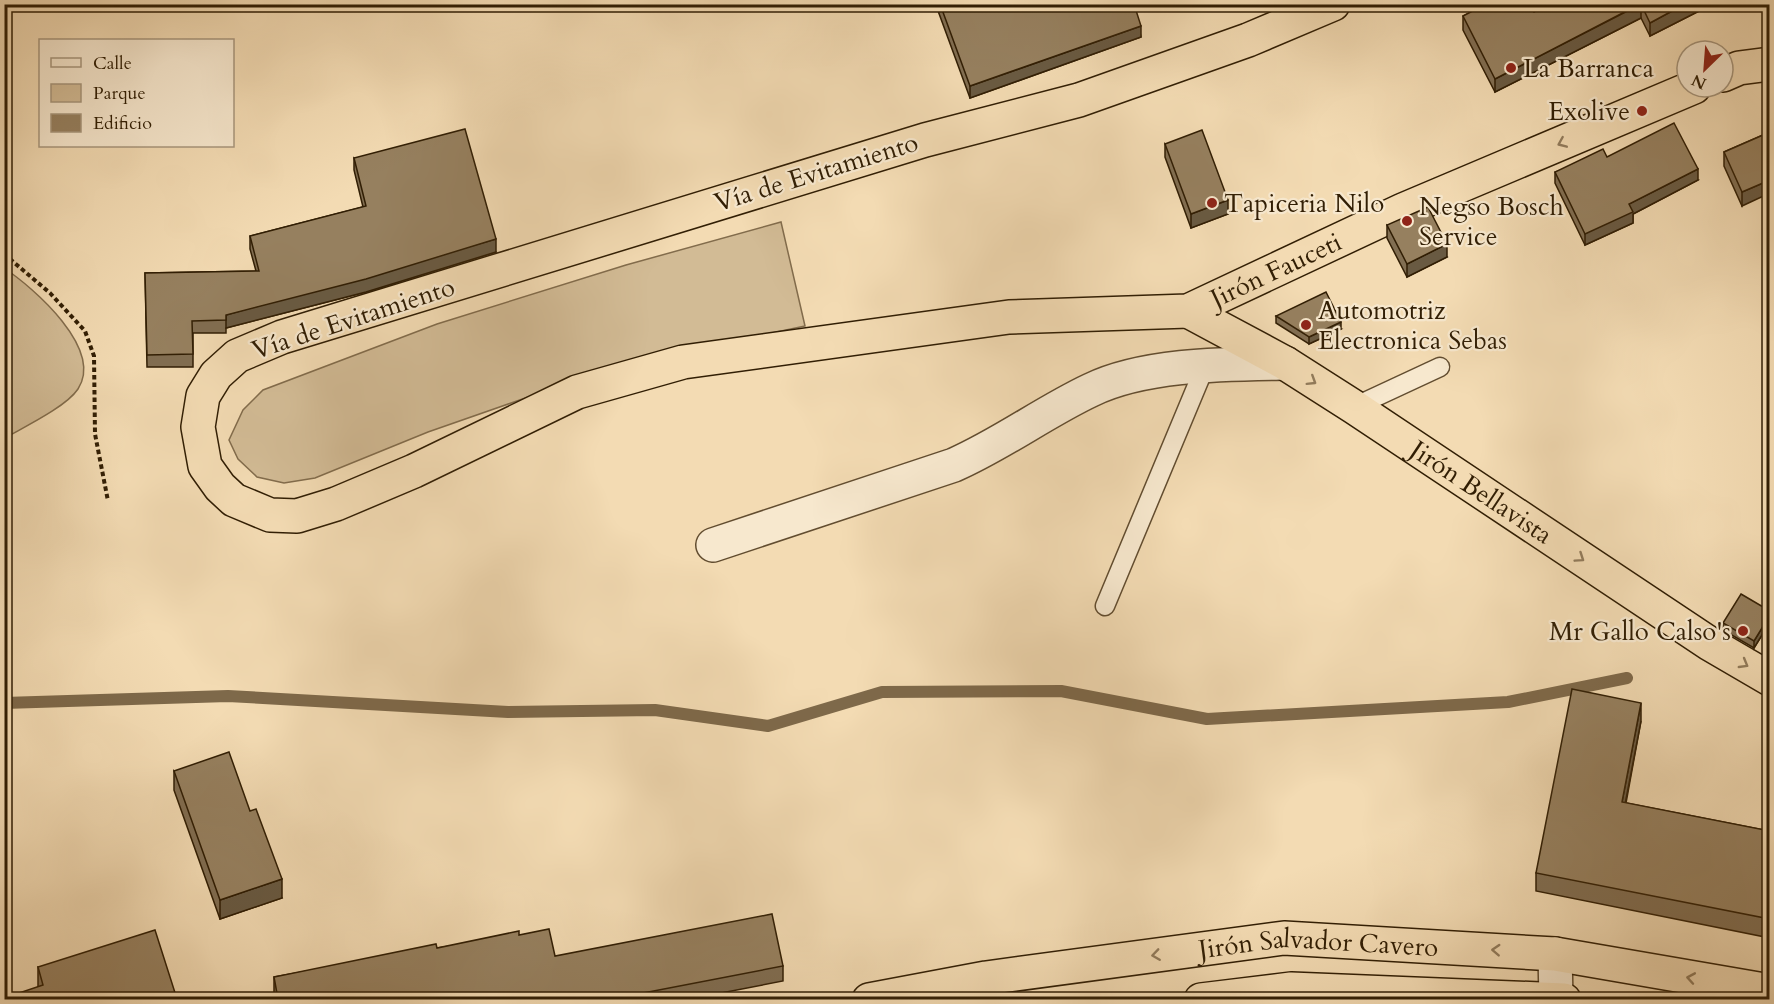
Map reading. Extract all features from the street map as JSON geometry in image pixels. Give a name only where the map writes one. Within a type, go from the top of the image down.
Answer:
[{"type":"highway","name":"Vía de Evitamiento","points":[[1188,311],[1009,317],[683,362],[577,392],[414,471],[336,504],[297,516],[270,515],[234,500],[227,494],[205,466],[198,427],[202,396],[216,375],[237,356],[282,338],[902,146],[1079,100],[1248,40],[1333,4]]},
{"type":"highway","points":[[1735,70],[1770,64]]},
{"type":"highway","name":"Jirón Fauceti","points":[[1188,311],[1402,210],[1675,95]]},
{"type":"highway","name":"Jirón Bellavista","points":[[1188,311],[1285,363],[1710,644],[1770,679]]},
{"type":"highway","name":"Jirón Salvador Cavero","points":[[869,999],[986,978],[1284,938],[1555,954],[1770,991]]},
{"type":"highway","name":"Jirón Salvador Cavero","points":[[1201,999],[1292,989],[1558,999]]},
{"type":"street","points":[[713,545],[954,465],[991,449],[1091,389],[1118,379],[1206,364],[1285,363]]},
{"type":"street","points":[[1555,954],[1558,999]]},
{"type":"lane","points":[[1106,606],[1206,364]]},
{"type":"lane","points":[[1354,407],[1440,367]]},
{"type":"path","points":[[4,254],[50,293],[85,331],[94,356],[95,434],[108,501]]},
{"type":"green space","points":[[781,222],[805,326],[620,365],[428,432],[315,478],[284,483],[257,477],[238,459],[229,440],[243,410],[263,390],[437,324],[626,265]]},
{"type":"green space","points":[[4,268],[32,290],[62,321],[74,338],[82,356],[84,373],[78,389],[64,403],[5,438]]},
{"type":"building","points":[[940,4],[1134,4],[1141,26],[970,86]]},
{"type":"building","points":[[1486,4],[1530,4],[1534,12],[1549,4],[1640,4],[1495,79],[1463,16]]},
{"type":"building","points":[[1641,4],[1685,4],[1650,23]]},
{"type":"building","points":[[1674,123],[1698,169],[1629,204],[1633,212],[1585,234],[1555,172],[1603,149],[1607,157]]},
{"type":"building","points":[[465,129],[496,239],[366,279],[226,315],[226,320],[192,321],[193,354],[147,355],[145,273],[259,271],[250,236],[366,206],[354,158]]},
{"type":"building","points":[[1202,130],[1228,200],[1191,214],[1165,144]]},
{"type":"building","points":[[1770,132],[1770,180],[1742,192],[1724,152]]},
{"type":"building","points":[[1428,207],[1447,244],[1407,264],[1387,225]]},
{"type":"building","points":[[1326,292],[1341,322],[1309,337],[1276,316]]},
{"type":"building","points":[[1741,594],[1770,611],[1770,615],[1754,641],[1723,623]]},
{"type":"building","points":[[1572,689],[1641,703],[1622,802],[1770,831],[1770,919],[1536,873]]},
{"type":"building","points":[[229,752],[250,811],[256,809],[282,879],[220,900],[174,771]]},
{"type":"building","points":[[772,914],[783,966],[612,999],[278,999],[274,977],[436,944],[437,948],[519,931],[519,935],[549,929],[555,956]]},
{"type":"building","points":[[155,930],[177,999],[4,999],[43,985],[38,967]]},
{"type":"waterway","points":[[4,703],[228,696],[508,712],[655,710],[768,726],[882,692],[1061,691],[1207,719],[1508,702],[1627,678]]},
{"type":"place","name":"La Barranca","points":[[1511,68]]},
{"type":"place","name":"Exolive","points":[[1642,111]]},
{"type":"place","name":"Tapiceria Nilo","points":[[1212,203]]},
{"type":"place","name":"Negso Bosch Service","points":[[1407,221]]},
{"type":"place","name":"Automotriz Electronica Sebas","points":[[1306,325]]},
{"type":"place","name":"Mr Gallo Calso's","points":[[1743,631]]}]
